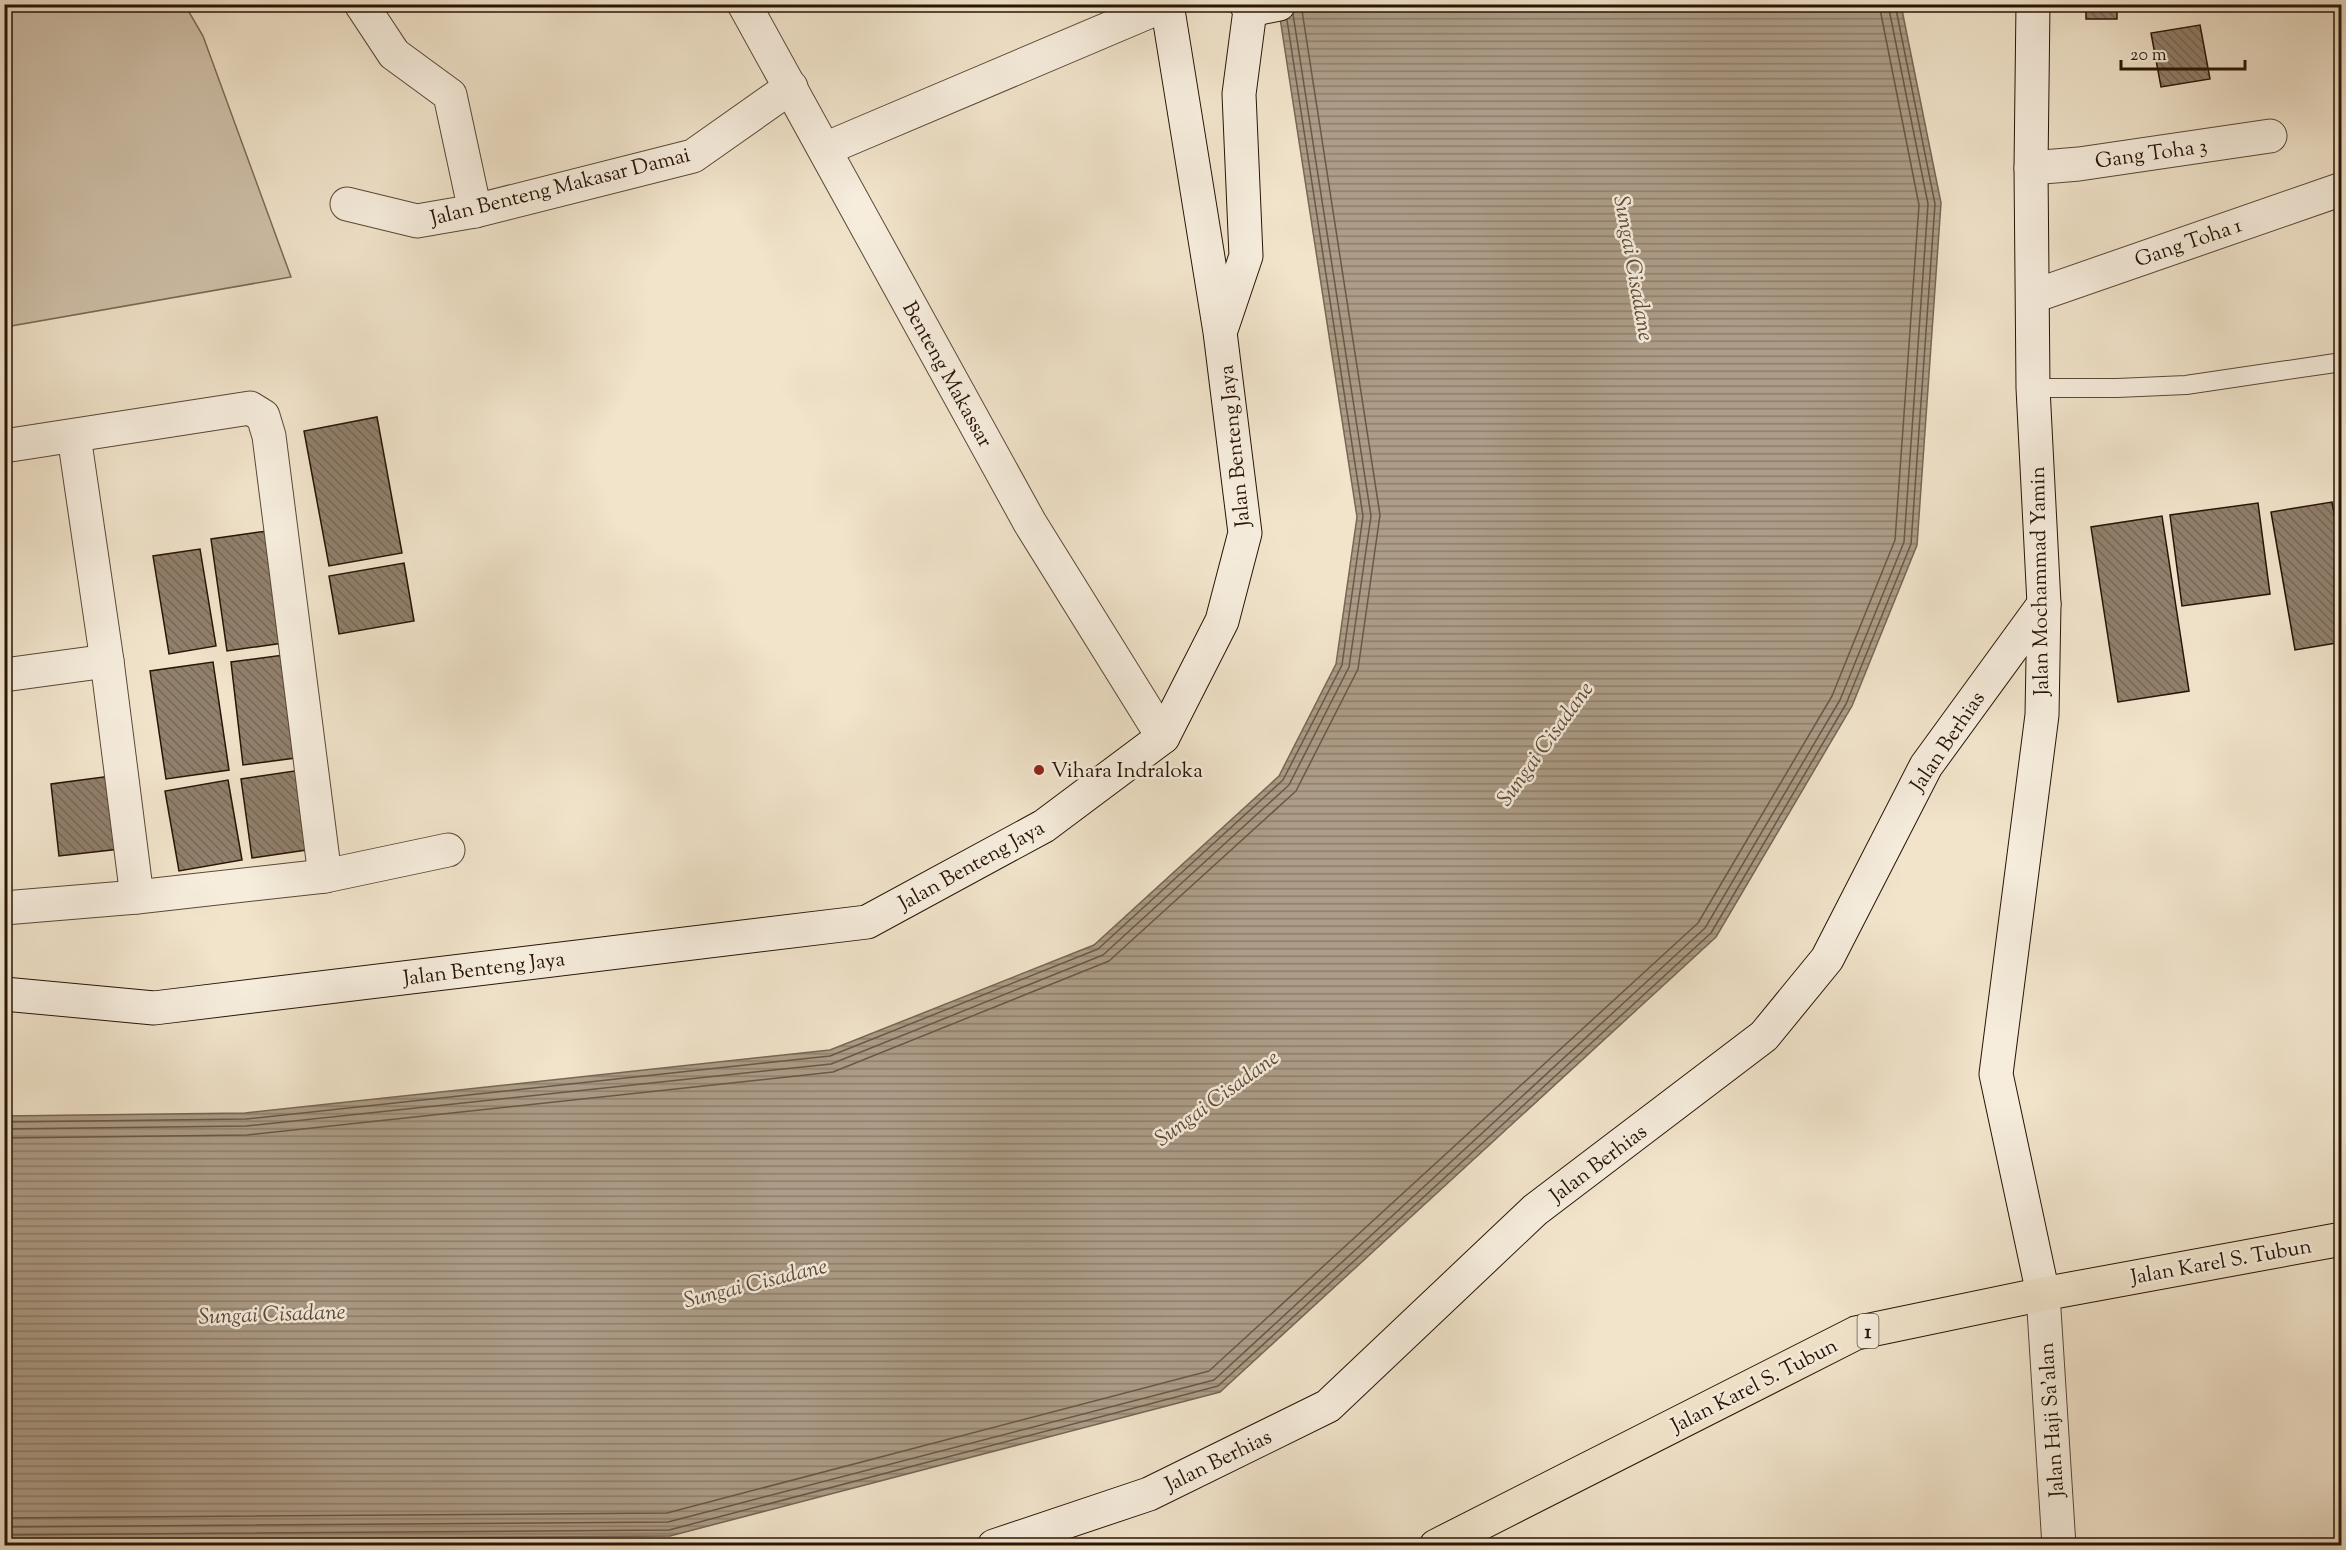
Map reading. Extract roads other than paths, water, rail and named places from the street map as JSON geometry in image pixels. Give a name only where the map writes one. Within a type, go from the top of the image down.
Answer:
[{"type":"highway","name":"Jalan Karel S. Tubun","points":[[1455,1541],[1856,1333],[2043,1294],[2342,1239]]},
{"type":"street","points":[[361,4],[394,54],[450,95],[475,210]]},
{"type":"street","name":"Benteng Makassar","points":[[744,4],[1030,523],[1163,736]]},
{"type":"street","points":[[825,149],[1167,4]]},
{"type":"street","name":"Jalan Benteng Jaya","points":[[4,994],[154,1008],[867,922],[1044,826],[1163,736],[1222,621],[1245,533],[1220,332],[1167,4]]},
{"type":"street","name":"Jalan Mochammad Yamin","points":[[2033,4],[2031,168],[2034,296],[2033,388],[2044,604],[2042,715],[1996,1074],[2043,1294]]},
{"type":"street","points":[[1220,332],[1246,256],[1239,94],[1261,6]]},
{"type":"street","name":"Jalan Benteng Makasar Damai","points":[[347,204],[417,221],[475,210],[693,156],[791,87]]},
{"type":"street","name":"Gang Toha 3","points":[[2031,168],[2079,164],[2270,136]]},
{"type":"street","name":"Gang Toha 1","points":[[2034,296],[2342,189]]},
{"type":"street","points":[[4,446],[250,408],[263,416],[269,436],[325,876]]},
{"type":"street","points":[[74,436],[107,661],[137,897]]},
{"type":"street","name":"Jalan Berhias","points":[[994,1545],[1149,1494],[1328,1406],[1535,1210],[1764,1036],[1827,959],[1926,766],[2044,604]]},
{"type":"street","points":[[4,675],[107,661]]},
{"type":"street","points":[[4,908],[137,897],[325,876],[448,850]]},
{"type":"street","name":"Jalan Haji Sa'alan","points":[[2043,1294],[2059,1545]]},
{"type":"lane","points":[[2033,388],[2186,385],[2342,362]]},
{"type":"water","name":"Sungai Cisadane","points":[[1278,5],[1901,5],[1941,203],[1917,545],[1852,706],[1716,937],[1220,1392],[670,1536],[5,1541],[4,1116],[245,1113],[830,1050],[1094,945],[1279,776],[1336,664],[1357,517]]},
{"type":"place","name":"Vihara Indraloka","points":[[1039,770]]}]
